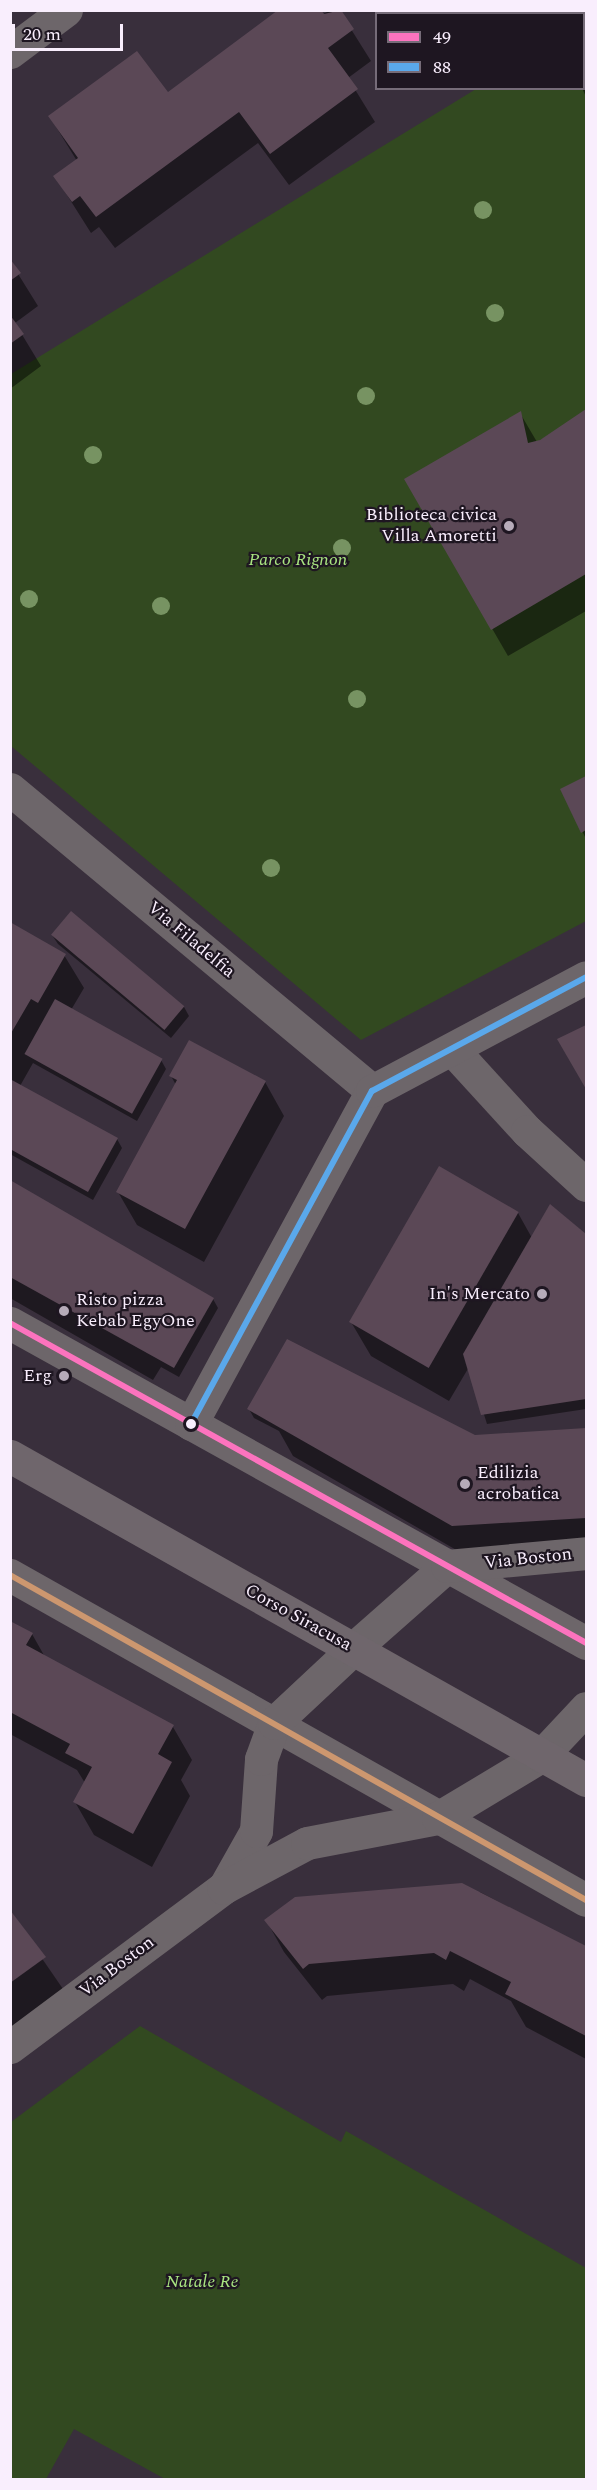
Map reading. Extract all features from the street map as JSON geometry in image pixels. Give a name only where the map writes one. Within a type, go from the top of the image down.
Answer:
[{"type":"main road","name":"Corso Siracusa","points":[[10,1456],[586,1780]]},
{"type":"street","points":[[10,52],[66,10]]},
{"type":"street","name":"Via Filadelfia","points":[[10,789],[372,1091]]},
{"type":"street","points":[[191,1424],[372,1091],[586,977]]},
{"type":"street","points":[[452,1049],[527,1131],[586,1185]]},
{"type":"street","points":[[10,1323],[586,1643]]},
{"type":"street","name":"Via Boston","points":[[223,1888],[256,1831],[261,1759],[274,1723],[352,1649],[447,1566],[586,1553]]},
{"type":"street","points":[[10,1575],[586,1900]]},
{"type":"street","name":"Via Boston","points":[[10,2047],[223,1888],[306,1842],[438,1818],[541,1756],[586,1708]]},
{"type":"green space","name":"Parco Rignon","points":[[533,11],[586,11],[586,921],[361,1040],[11,746],[11,374],[474,90],[585,90],[585,12]]},
{"type":"green space","name":"Natale Re","points":[[140,2026],[341,2142],[346,2131],[586,2268],[586,2479],[165,2479],[74,2429],[46,2479],[11,2479],[11,2122]]},
{"type":"building","points":[[278,10],[321,10],[324,14],[341,10],[354,29],[328,48],[358,89],[270,154],[239,112],[96,217],[80,196],[72,202],[53,176],[78,158],[48,116],[137,51],[168,92]]},
{"type":"building","points":[[533,10],[586,10],[585,88],[585,12]]},
{"type":"building","points":[[10,259],[21,273],[10,281]]},
{"type":"building","points":[[10,315],[24,334],[10,344]]},
{"type":"building","name":"Biblioteca civica Villa Amoretti","points":[[586,409],[586,574],[491,630],[404,479],[521,411],[528,443],[540,440]]},
{"type":"building","points":[[586,776],[586,830],[581,833],[560,789]]},
{"type":"building","points":[[71,911],[184,1006],[164,1030],[51,935]]},
{"type":"building","points":[[10,922],[66,954],[38,1003],[31,999],[10,1035]]},
{"type":"building","points":[[55,999],[163,1059],[132,1114],[24,1054]]},
{"type":"building","points":[[586,1025],[586,1089],[557,1039]]},
{"type":"building","points":[[189,1040],[266,1081],[185,1229],[116,1192],[177,1080],[169,1076]]},
{"type":"building","points":[[10,1079],[118,1138],[88,1192],[10,1149]]},
{"type":"building","points":[[439,1166],[519,1212],[429,1368],[349,1322]]},
{"type":"building","points":[[10,1180],[214,1298],[174,1368],[10,1277]]},
{"type":"building","name":"In's Mercato","points":[[550,1204],[586,1234],[586,1399],[481,1415],[463,1354]]},
{"type":"building","points":[[287,1339],[475,1435],[586,1428],[586,1518],[452,1526],[247,1409]]},
{"type":"building","points":[[10,1621],[33,1633],[26,1645],[174,1725],[158,1754],[172,1762],[133,1834],[73,1802],[92,1767],[65,1753],[70,1744],[10,1712]]},
{"type":"building","points":[[462,1883],[586,1946],[586,2036],[505,1994],[511,1982],[450,1951],[446,1960],[434,1953],[309,1964],[303,1969],[264,1920],[295,1897]]},
{"type":"building","points":[[10,1910],[46,1957],[10,1983]]},
{"type":"transit line","name":"88","points":[[191,1424],[372,1091],[586,977]]},
{"type":"transit line","name":"49","points":[[10,1323],[586,1643]]},
{"type":"transit line","points":[[10,1575],[586,1900]]},
{"type":"place","name":"Biblioteca civica Villa Amoretti","points":[[509,526]]},
{"type":"place","name":"In's Mercato","points":[[542,1294]]},
{"type":"place","name":"Risto pizza Kebab EgyOne","points":[[64,1311]]},
{"type":"place","name":"Erg","points":[[64,1376]]},
{"type":"place","name":"Edilizia acrobatica","points":[[465,1484]]}]
